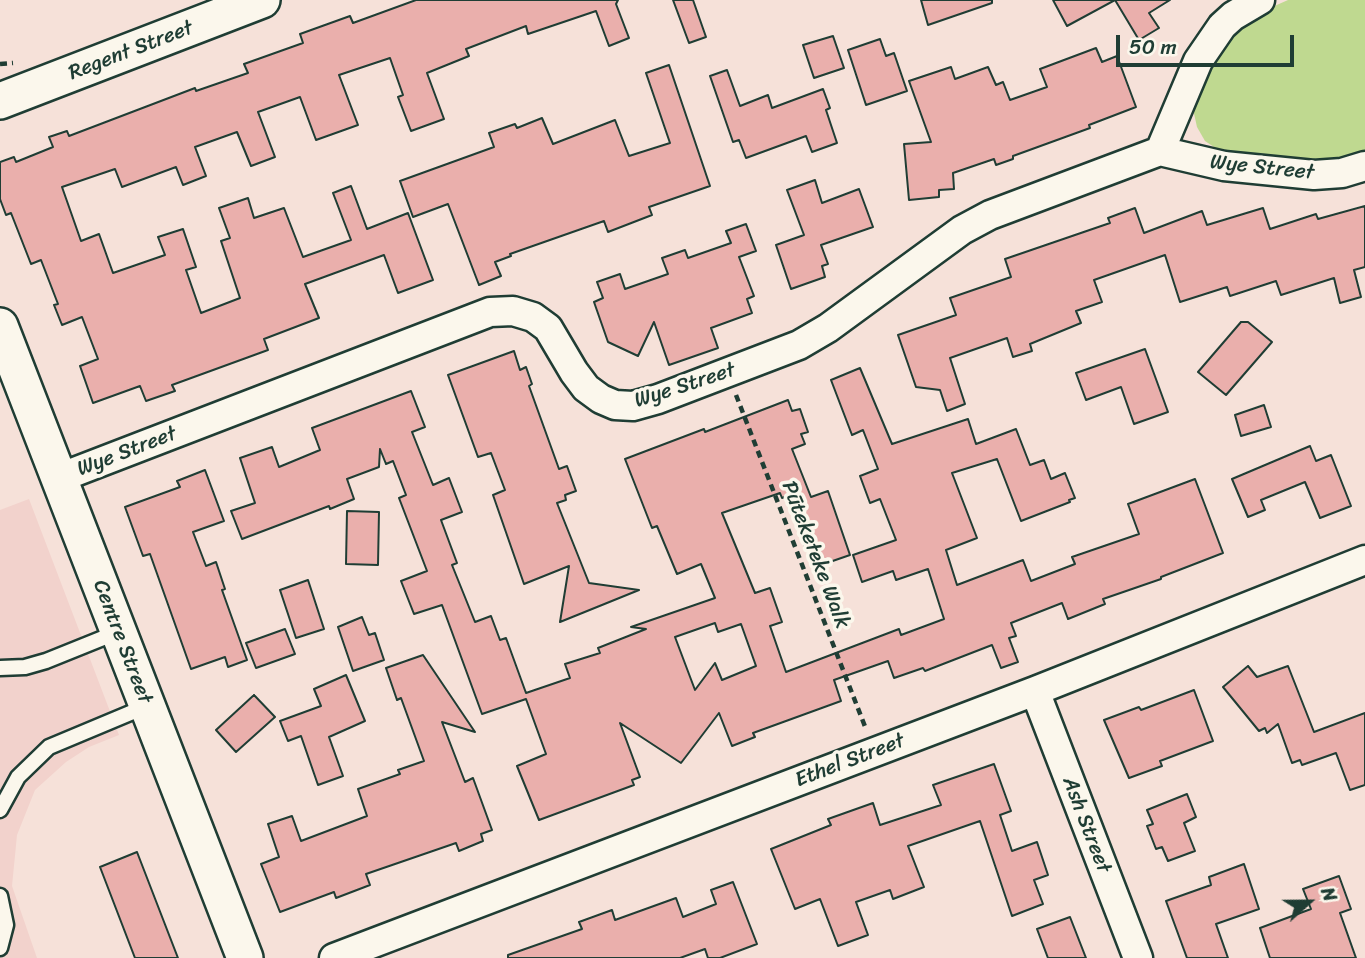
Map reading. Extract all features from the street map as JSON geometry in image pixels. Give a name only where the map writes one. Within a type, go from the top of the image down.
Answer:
[{"type":"street","name":"Regent Street","points":[[0,76],[196,0]]},
{"type":"street","name":"Regent Street","points":[[0,101],[262,0]]},
{"type":"street","points":[[1160,151],[1198,61],[1222,26],[1260,0]]},
{"type":"street","name":"Wye Street","points":[[59,478],[490,312],[513,311],[533,317],[548,328],[586,388],[615,405],[633,406],[799,345],[828,328],[962,230],[990,215],[1160,151],[1224,166],[1314,175],[1342,173],[1365,166]]},
{"type":"street","name":"Centre Street","points":[[0,326],[245,958]]},
{"type":"street","name":"Ethel Street","points":[[334,958],[1035,691],[1365,560]]},
{"type":"street","name":"Ash Street","points":[[1035,691],[1138,958]]},
{"type":"lane","points":[[0,668],[25,667],[46,661],[118,632]]},
{"type":"lane","points":[[0,810],[18,777],[49,747],[147,706]]},
{"type":"lane","points":[[0,896],[6,925],[0,948]]},
{"type":"path","name":"Pūteketeke Walk","points":[[734,391],[867,732]]},
{"type":"shaded area","points":[[29,499],[119,735],[89,747],[66,762],[35,790],[17,835],[12,886],[37,958],[0,958],[0,510]]},
{"type":"green space","points":[[1288,0],[1365,0],[1365,154],[1319,163],[1220,151],[1205,141],[1197,127],[1193,109],[1197,91],[1226,42],[1236,30],[1261,12]]},
{"type":"building","points":[[416,0],[618,0],[616,4],[629,38],[609,46],[596,11],[528,34],[526,26],[466,49],[469,56],[427,73],[444,119],[411,131],[398,97],[403,95],[390,58],[339,75],[358,125],[316,140],[300,97],[258,112],[275,157],[251,166],[237,132],[195,147],[206,176],[183,185],[176,167],[122,187],[115,169],[62,187],[81,241],[99,234],[113,273],[165,255],[158,237],[183,229],[196,267],[186,270],[201,313],[240,298],[221,241],[230,238],[219,208],[248,198],[254,218],[284,208],[303,257],[351,240],[333,193],[351,186],[367,229],[408,213],[433,280],[398,293],[384,255],[305,284],[319,318],[264,339],[268,350],[172,385],[175,391],[146,401],[140,386],[93,403],[80,366],[98,359],[82,317],[62,325],[54,305],[58,304],[41,260],[31,264],[11,213],[6,215],[0,199],[0,162],[14,157],[16,162],[53,147],[49,137],[67,131],[69,136],[195,88],[196,91],[248,73],[244,64],[303,43],[300,34],[350,16],[353,23]]},
{"type":"building","points":[[673,0],[693,0],[706,37],[689,43]]},
{"type":"building","points":[[921,0],[992,0],[992,3],[928,25]]},
{"type":"building","points":[[1053,0],[1115,0],[1067,26]]},
{"type":"building","points":[[1115,0],[1170,0],[1149,13],[1159,28],[1139,40]]},
{"type":"building","points":[[833,36],[844,68],[814,78],[803,45]]},
{"type":"building","points":[[880,39],[886,56],[894,53],[907,91],[866,105],[848,50]]},
{"type":"building","points":[[1096,48],[1102,62],[1117,56],[1136,107],[1089,125],[1090,128],[1013,156],[1013,159],[996,165],[994,159],[953,173],[954,189],[939,190],[939,197],[909,200],[904,144],[931,142],[909,81],[951,67],[955,79],[988,67],[996,85],[1003,82],[1010,100],[1047,87],[1040,69]]},
{"type":"building","points":[[669,65],[710,186],[649,207],[652,215],[608,232],[604,221],[510,254],[511,256],[495,262],[501,276],[479,285],[448,204],[413,217],[400,181],[494,147],[489,133],[515,124],[517,128],[542,118],[553,144],[615,120],[629,156],[670,143],[646,73]]},
{"type":"building","points":[[727,70],[740,106],[768,95],[772,108],[823,89],[830,108],[826,110],[837,143],[812,152],[806,136],[746,158],[739,140],[733,142],[710,76]]},
{"type":"building","points":[[815,180],[822,203],[859,189],[873,227],[821,245],[828,264],[822,266],[825,277],[791,289],[776,245],[804,235],[787,190]]},
{"type":"building","points":[[1365,206],[1365,267],[1354,270],[1361,297],[1340,303],[1334,278],[1281,295],[1276,281],[1230,296],[1227,287],[1180,302],[1165,255],[1094,280],[1102,302],[1076,311],[1081,323],[1030,344],[1032,351],[1013,357],[1007,338],[950,358],[965,404],[947,411],[940,390],[916,387],[898,335],[956,315],[950,298],[1011,277],[1005,259],[1110,223],[1108,218],[1135,208],[1144,233],[1202,211],[1207,225],[1263,208],[1270,229],[1316,214],[1318,219]]},
{"type":"building","points":[[746,224],[756,251],[739,257],[754,296],[747,299],[752,313],[711,328],[718,348],[669,365],[654,322],[638,356],[608,342],[594,302],[603,298],[597,282],[620,274],[625,289],[668,274],[662,258],[685,250],[688,258],[731,243],[726,231]]},
{"type":"building","points":[[1241,322],[1248,322],[1272,342],[1226,395],[1198,372]]},
{"type":"building","points":[[1145,349],[1168,412],[1134,424],[1121,387],[1086,400],[1076,373]]},
{"type":"building","points":[[514,351],[520,370],[526,367],[532,384],[529,386],[559,469],[567,466],[576,491],[565,495],[566,500],[557,503],[589,583],[639,590],[560,622],[569,566],[524,584],[493,495],[505,490],[491,453],[478,457],[448,375]]},
{"type":"building","points":[[860,368],[892,444],[968,419],[976,444],[1016,429],[1030,465],[1044,460],[1051,479],[1065,473],[1075,498],[1021,521],[997,459],[952,473],[977,538],[946,550],[957,585],[1023,560],[1031,581],[1075,564],[1072,557],[1139,534],[1128,504],[1195,479],[1223,553],[1103,599],[1105,604],[1068,619],[1062,603],[1011,623],[1016,636],[1009,638],[1018,662],[1001,668],[992,645],[925,671],[923,668],[894,678],[888,661],[834,680],[841,701],[753,733],[755,737],[732,746],[719,713],[681,763],[620,723],[640,777],[632,780],[634,785],[539,820],[517,766],[546,754],[526,699],[482,714],[442,605],[414,614],[401,581],[427,571],[399,498],[406,495],[393,461],[386,464],[380,449],[379,467],[347,479],[354,499],[242,539],[231,511],[255,503],[240,458],[272,447],[279,467],[320,450],[312,428],[411,391],[425,427],[412,432],[433,485],[449,478],[462,512],[441,520],[457,563],[452,565],[475,622],[491,616],[500,640],[506,638],[526,693],[570,678],[565,664],[600,653],[598,648],[646,629],[631,627],[715,598],[701,564],[677,574],[657,526],[652,528],[625,459],[788,400],[792,411],[800,409],[808,432],[801,434],[805,444],[792,449],[811,497],[828,491],[850,555],[821,565],[817,552],[813,554],[810,545],[805,547],[787,496],[782,498],[780,493],[722,513],[755,593],[770,588],[782,622],[770,626],[786,672],[899,629],[901,635],[944,619],[928,569],[896,580],[893,571],[862,582],[853,555],[896,540],[880,499],[870,503],[860,476],[878,469],[863,430],[852,435],[831,380]],"holes":[[[715,623],[718,632],[741,624],[756,666],[722,680],[715,663],[695,690],[675,637]]]},
{"type":"building","points":[[1264,405],[1271,427],[1241,436],[1235,415]]},
{"type":"building","points":[[1310,446],[1316,461],[1331,455],[1351,506],[1320,518],[1305,482],[1261,500],[1265,510],[1248,517],[1232,479]]},
{"type":"building","points":[[205,470],[224,521],[193,532],[206,566],[216,562],[225,589],[222,590],[247,660],[228,667],[225,657],[191,669],[150,554],[143,556],[125,507],[180,487],[177,481]]},
{"type":"building","points":[[347,511],[379,512],[378,565],[346,564]]},
{"type":"building","points":[[308,580],[324,629],[296,638],[280,590]]},
{"type":"building","points":[[362,617],[369,635],[375,633],[384,660],[353,671],[338,627]]},
{"type":"building","points":[[285,629],[295,654],[256,668],[246,643]]},
{"type":"building","points":[[423,655],[475,732],[442,722],[465,782],[473,778],[492,830],[481,834],[483,841],[459,851],[456,843],[366,874],[370,885],[336,898],[334,892],[280,912],[261,864],[279,857],[268,824],[292,816],[301,841],[367,816],[358,789],[400,774],[398,770],[424,761],[401,698],[397,700],[386,668]]},
{"type":"building","points":[[1248,666],[1257,677],[1288,666],[1314,732],[1365,713],[1365,785],[1350,790],[1336,753],[1302,765],[1300,760],[1292,763],[1278,724],[1267,733],[1265,728],[1259,731],[1223,687]]},
{"type":"building","points":[[346,675],[365,721],[329,737],[343,776],[318,785],[301,736],[288,741],[280,721],[321,706],[314,689]]},
{"type":"building","points":[[1194,690],[1213,741],[1160,761],[1162,766],[1129,778],[1104,720],[1139,707],[1141,710]]},
{"type":"building","points":[[254,695],[275,717],[236,752],[216,730]]},
{"type":"building","points":[[994,764],[1011,811],[1000,815],[1012,851],[1037,842],[1048,875],[1034,880],[1043,904],[1012,916],[980,821],[908,846],[924,887],[893,899],[890,890],[856,902],[868,935],[838,946],[820,899],[795,909],[771,849],[831,825],[828,819],[873,803],[880,825],[941,805],[933,785]]},
{"type":"building","points":[[1187,794],[1196,817],[1184,823],[1195,851],[1168,861],[1162,847],[1156,849],[1147,826],[1153,824],[1147,810]]},
{"type":"building","points":[[137,852],[178,958],[135,958],[100,867]]},
{"type":"building","points":[[1244,864],[1259,909],[1216,924],[1228,958],[1187,958],[1166,901],[1211,885],[1209,877]]},
{"type":"building","points":[[1339,876],[1351,909],[1340,913],[1356,958],[1270,958],[1260,928],[1311,909],[1303,889]]},
{"type":"building","points":[[733,882],[757,944],[720,958],[708,958],[705,949],[680,958],[508,958],[508,955],[582,929],[579,922],[612,910],[615,920],[676,898],[683,917],[716,904],[711,890]]},
{"type":"building","points":[[1070,917],[1086,958],[1048,958],[1037,929]]}]
